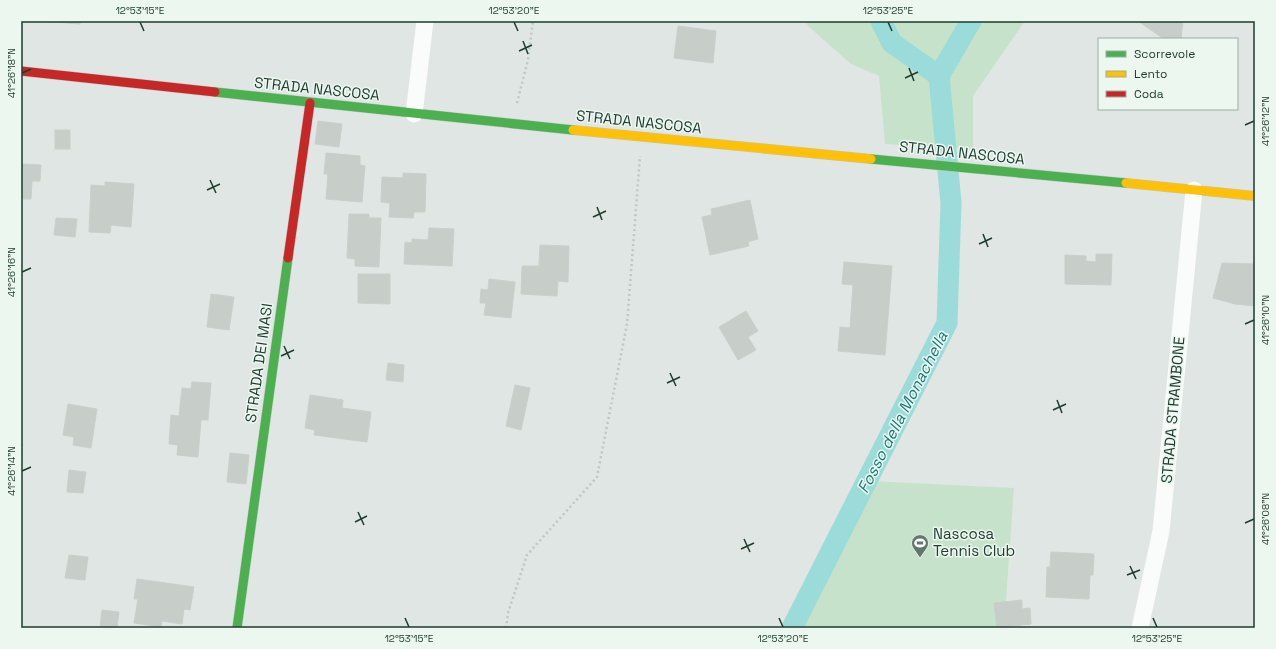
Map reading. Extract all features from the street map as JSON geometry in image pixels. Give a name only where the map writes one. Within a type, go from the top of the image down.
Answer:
[{"type":"street","points":[[414,114],[425,21]]},
{"type":"street","name":"STRADA NASCOSA","points":[[21,71],[414,114],[1255,196]]},
{"type":"street","name":"STRADA DEI MASI","points":[[237,628],[310,103]]},
{"type":"street","name":"STRADA STRAMBONE","points":[[1140,628],[1161,531],[1194,190]]},
{"type":"path","points":[[511,123],[528,60],[533,21]]},
{"type":"path","points":[[506,628],[508,613],[527,555],[597,477],[627,324],[642,136]]},
{"type":"path","points":[[21,455],[22,444]]},
{"type":"green space","points":[[805,21],[1025,21],[973,96],[973,149],[885,144],[879,76],[851,64],[808,26]]},
{"type":"green space","name":"Nascosa Tennis Club","points":[[870,481],[1014,488],[1004,628],[796,628]]},
{"type":"building","points":[[43,21],[80,21],[80,24]]},
{"type":"building","points":[[1138,21],[1183,21],[1181,38],[1163,38]]},
{"type":"building","points":[[678,26],[716,31],[713,63],[674,58]]},
{"type":"building","points":[[318,121],[342,124],[339,147],[315,144]]},
{"type":"building","points":[[55,130],[70,130],[70,149],[55,149]]},
{"type":"building","points":[[326,153],[360,156],[360,165],[365,166],[362,202],[326,199],[328,174],[324,174]]},
{"type":"building","points":[[21,164],[41,165],[40,181],[32,181],[31,199],[21,199]]},
{"type":"building","points":[[403,173],[426,174],[425,212],[414,212],[413,218],[389,217],[390,203],[381,202],[382,177],[403,178]]},
{"type":"building","points":[[105,182],[134,184],[131,227],[111,225],[110,233],[89,232],[91,185],[105,186]]},
{"type":"building","points":[[750,200],[758,239],[748,242],[749,246],[710,255],[702,217],[712,215],[711,209]]},
{"type":"building","points":[[349,214],[369,214],[369,218],[381,218],[379,267],[355,266],[355,259],[347,258]]},
{"type":"building","points":[[56,218],[77,219],[75,237],[54,235]]},
{"type":"building","points":[[429,228],[454,229],[452,266],[404,264],[405,242],[412,243],[412,239],[428,240]]},
{"type":"building","points":[[540,245],[569,246],[568,282],[558,281],[557,296],[521,294],[522,266],[539,266]]},
{"type":"building","points":[[1096,254],[1112,254],[1111,285],[1065,284],[1065,255],[1086,256],[1086,261],[1096,262]]},
{"type":"building","points":[[844,262],[892,266],[885,355],[838,351],[840,327],[850,328],[853,285],[842,284]]},
{"type":"building","points":[[1222,263],[1255,264],[1255,306],[1235,304],[1213,298]]},
{"type":"building","points":[[358,274],[390,274],[390,304],[358,303]]},
{"type":"building","points":[[489,279],[515,282],[511,318],[484,315],[486,303],[480,303],[481,289],[488,290]]},
{"type":"building","points":[[211,294],[234,297],[229,330],[207,327]]},
{"type":"building","points":[[746,311],[758,331],[748,337],[756,350],[738,360],[719,327]]},
{"type":"building","points":[[388,363],[404,365],[403,382],[386,380]]},
{"type":"building","points":[[192,382],[211,383],[208,420],[201,420],[198,457],[177,455],[178,445],[169,444],[171,415],[179,416],[182,388],[191,389]]},
{"type":"building","points":[[515,385],[530,388],[521,430],[506,426]]},
{"type":"building","points":[[310,395],[343,400],[342,408],[371,412],[367,442],[314,435],[315,430],[305,428]]},
{"type":"building","points":[[68,404],[97,409],[91,448],[73,445],[74,437],[63,435]]},
{"type":"building","points":[[230,453],[249,455],[246,484],[227,482]]},
{"type":"building","points":[[69,470],[86,472],[83,493],[67,492]]},
{"type":"building","points":[[1051,552],[1094,554],[1093,575],[1090,575],[1089,599],[1046,597],[1047,567],[1050,567]]},
{"type":"building","points":[[69,555],[88,557],[85,580],[65,578]]},
{"type":"building","points":[[137,579],[194,587],[190,610],[184,609],[182,624],[162,621],[161,627],[134,623],[138,599],[134,599]]},
{"type":"building","points":[[1022,600],[1022,609],[1030,608],[1031,624],[997,628],[994,603]]},
{"type":"building","points":[[102,610],[119,612],[117,628],[100,628]]},
{"type":"waterway","points":[[881,21],[892,43],[939,76]]},
{"type":"waterway","name":"Fosso della Monachella","points":[[792,628],[947,323],[951,203],[939,76],[971,21]]},
{"type":"traffic: fast","points":[[215,92],[573,130]]},
{"type":"traffic: fast","points":[[871,159],[1126,183]]},
{"type":"traffic: fast","points":[[237,628],[288,258]]},
{"type":"traffic: slow","points":[[573,130],[871,159]]},
{"type":"traffic: slow","points":[[1126,183],[1255,196]]},
{"type":"traffic: jam","points":[[21,71],[215,92]]},
{"type":"traffic: jam","points":[[288,258],[310,103]]},
{"type":"place","name":"Nascosa Tennis Club","points":[[920,558]]}]
